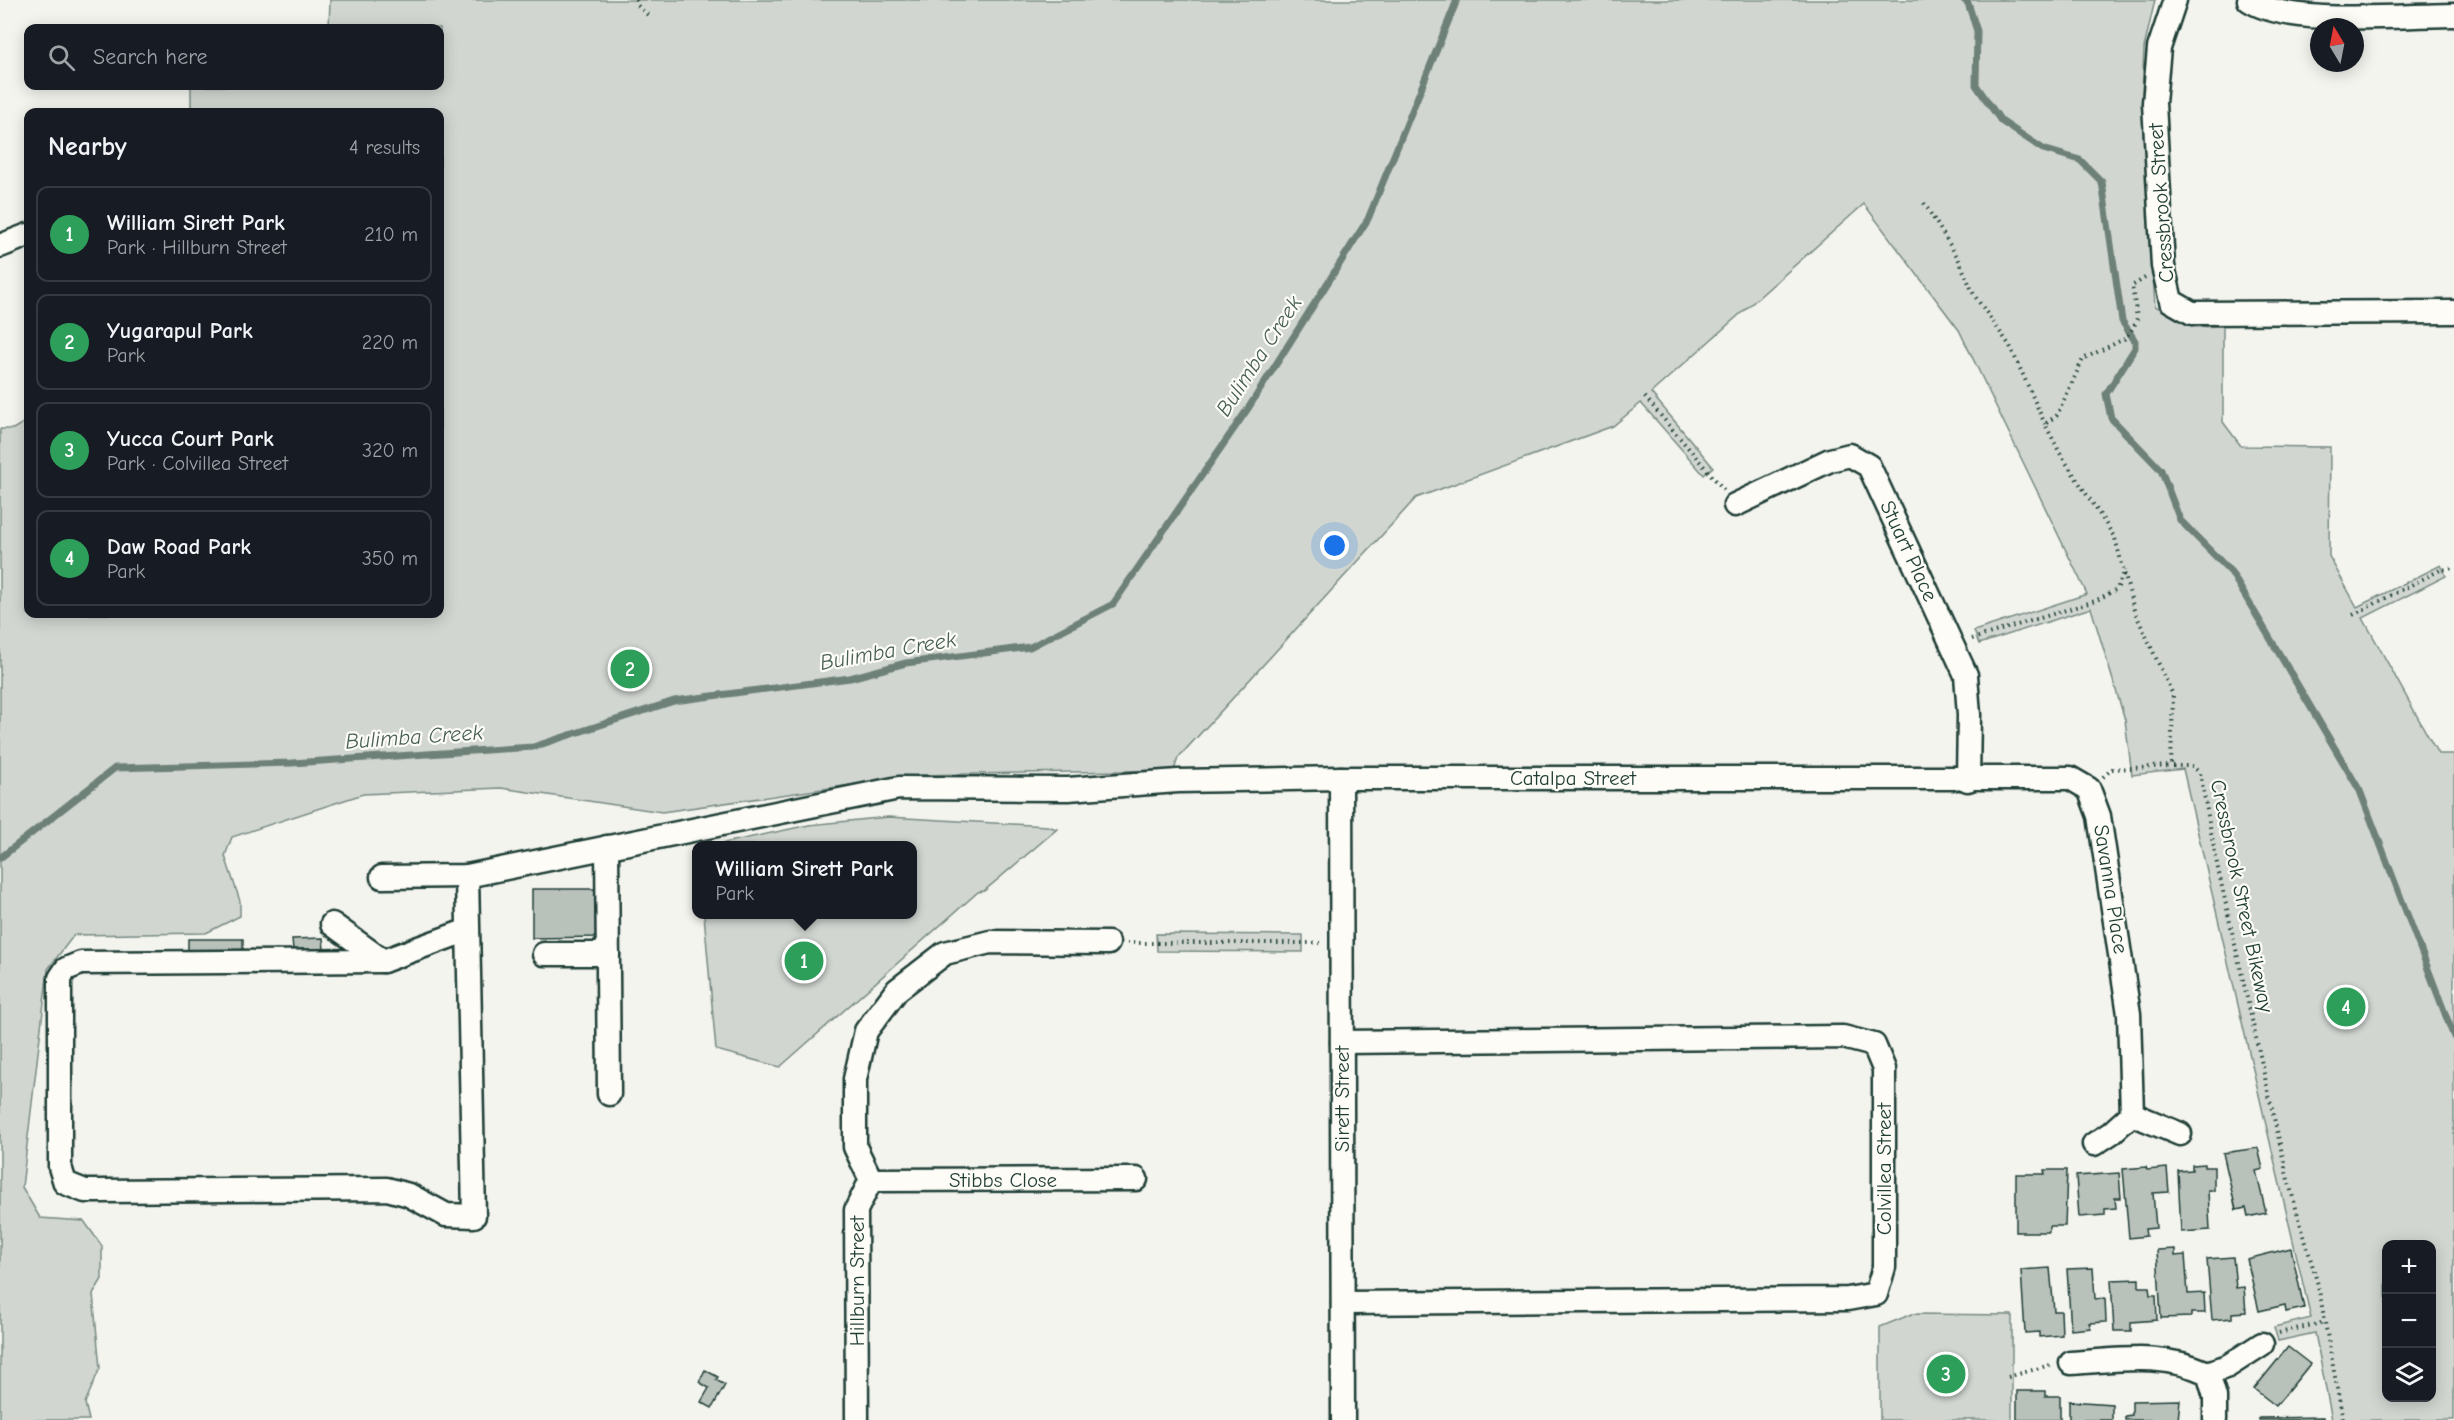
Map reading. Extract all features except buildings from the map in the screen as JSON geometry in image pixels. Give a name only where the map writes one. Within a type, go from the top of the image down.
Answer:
[{"type":"street","name":"Cressbrook Street","points":[[2175,0],[2159,48],[2154,103],[2163,266],[2171,301],[2192,313],[2454,312]]},
{"type":"street","points":[[2249,0],[2279,13],[2305,17],[2454,15]]},
{"type":"street","points":[[0,246],[24,236]]},
{"type":"street","name":"Stuart Place","points":[[1735,505],[1830,460],[1850,454],[1869,466],[1966,675],[1969,715],[1968,780]]},
{"type":"street","name":"Catalpa Street","points":[[382,877],[467,876],[899,788],[1068,789],[1178,782],[1341,778],[1968,780]]},
{"type":"street","name":"Sirett Street","points":[[1341,778],[1343,1420]]},
{"type":"street","points":[[1968,780],[2070,778],[2089,789]]},
{"type":"street","name":"Savanna Place","points":[[2089,789],[2099,816],[2125,976],[2129,1014],[2132,1114]]},
{"type":"street","points":[[607,847],[609,1094]]},
{"type":"street","points":[[467,876],[474,1216],[446,1215],[409,1196],[387,1189],[85,1191],[65,1183],[60,1167],[60,978],[66,969],[81,963],[383,962],[468,930]]},
{"type":"street","points":[[332,924],[383,962]]},
{"type":"street","points":[[871,1180],[855,1147],[855,1079],[866,1031],[897,990],[945,953],[990,942],[1108,943]]},
{"type":"street","points":[[544,954],[608,954]]},
{"type":"street","name":"Colvillea Street","points":[[1342,1042],[1843,1037],[1874,1045],[1884,1069],[1884,1267],[1876,1294],[1848,1299],[1343,1303]]},
{"type":"street","points":[[2094,1144],[2111,1134],[2132,1114],[2180,1134]]},
{"type":"street","name":"Stibbs Close","points":[[871,1180],[1136,1179]]},
{"type":"street","name":"Hillburn Street","points":[[857,1420],[856,1210],[871,1180]]},
{"type":"street","points":[[2072,1363],[2161,1358],[2184,1362],[2208,1373],[2228,1365],[2262,1344]]},
{"type":"street","points":[[2208,1373],[2215,1397],[2215,1420]]},
{"type":"path","points":[[636,0],[637,5],[650,17]]},
{"type":"path","points":[[1924,203],[1958,258],[1974,295],[2010,346],[2061,455],[2115,538],[2126,570],[2134,610],[2173,695],[2171,766],[2112,769],[2089,789]]},
{"type":"path","points":[[2045,424],[2056,415],[2083,359],[2124,339],[2134,327],[2137,318],[2132,286],[2163,266]]},
{"type":"path","points":[[1645,397],[1735,505]]},
{"type":"path","points":[[2354,615],[2440,570],[2454,568]]},
{"type":"path","points":[[1954,645],[2095,601],[2117,590],[2126,570]]},
{"type":"path","name":"Cressbrook Street Bikeway","points":[[2171,766],[2192,766],[2200,772],[2218,869],[2288,1180],[2318,1285],[2343,1420]]},
{"type":"path","points":[[1108,943],[1313,942],[1342,947]]},
{"type":"path","points":[[2262,1344],[2271,1336],[2325,1322]]},
{"type":"path","points":[[2008,1377],[2060,1362],[2072,1363]]},
{"type":"shaded area","points":[[330,0],[2155,0],[2144,48],[2142,96],[2155,306],[2194,327],[2223,326],[2223,422],[2241,446],[2330,447],[2329,556],[2357,607],[2441,565],[2446,576],[2363,618],[2438,754],[2454,754],[2454,1420],[2332,1420],[2315,1333],[2278,1341],[2274,1327],[2311,1318],[2183,769],[2132,775],[2125,720],[2091,608],[1979,644],[1974,631],[2087,594],[1959,330],[1864,204],[1651,393],[1713,467],[1704,475],[1641,403],[1613,426],[1416,498],[1178,758],[1174,770],[920,775],[662,812],[501,788],[363,794],[232,837],[225,856],[240,901],[240,916],[206,933],[74,935],[48,969],[22,1187],[40,1218],[84,1221],[102,1246],[102,1279],[93,1294],[100,1368],[85,1403],[89,1420],[0,1420],[0,429],[13,429],[24,422],[24,618],[444,618],[444,108],[191,108],[191,90],[444,90],[444,24],[329,24]]},
{"type":"shaded area","points":[[888,817],[1047,826],[1057,829],[984,891],[978,892],[780,1067],[716,1050],[704,919],[917,919],[917,841],[734,841],[809,825]]},
{"type":"shaded area","points":[[1156,934],[1303,935],[1303,952],[1157,951]]},
{"type":"shaded area","points":[[1912,1314],[2012,1315],[2012,1420],[1880,1420],[1880,1327]]},
{"type":"waterway","name":"Bulimba Creek","points":[[0,858],[115,768],[292,763],[533,747],[674,701],[850,678],[906,663],[1030,647],[1113,604],[1249,407],[1368,219],[1457,0]]},
{"type":"waterway","points":[[1964,0],[1968,3],[1977,31],[1976,85],[2001,121],[2043,149],[2080,160],[2102,182],[2122,321],[2135,341],[2135,348],[2106,394],[2111,418],[2161,470],[2180,520],[2231,572],[2360,791],[2454,1037]]},
{"type":"place","name":"Yugarapul Park","points":[[630,669]]},
{"type":"place","name":"William Sirett Park","points":[[804,961]]},
{"type":"place","name":"Daw Road Park","points":[[2346,1007]]},
{"type":"place","name":"Yucca Court Park","points":[[1946,1374]]}]
